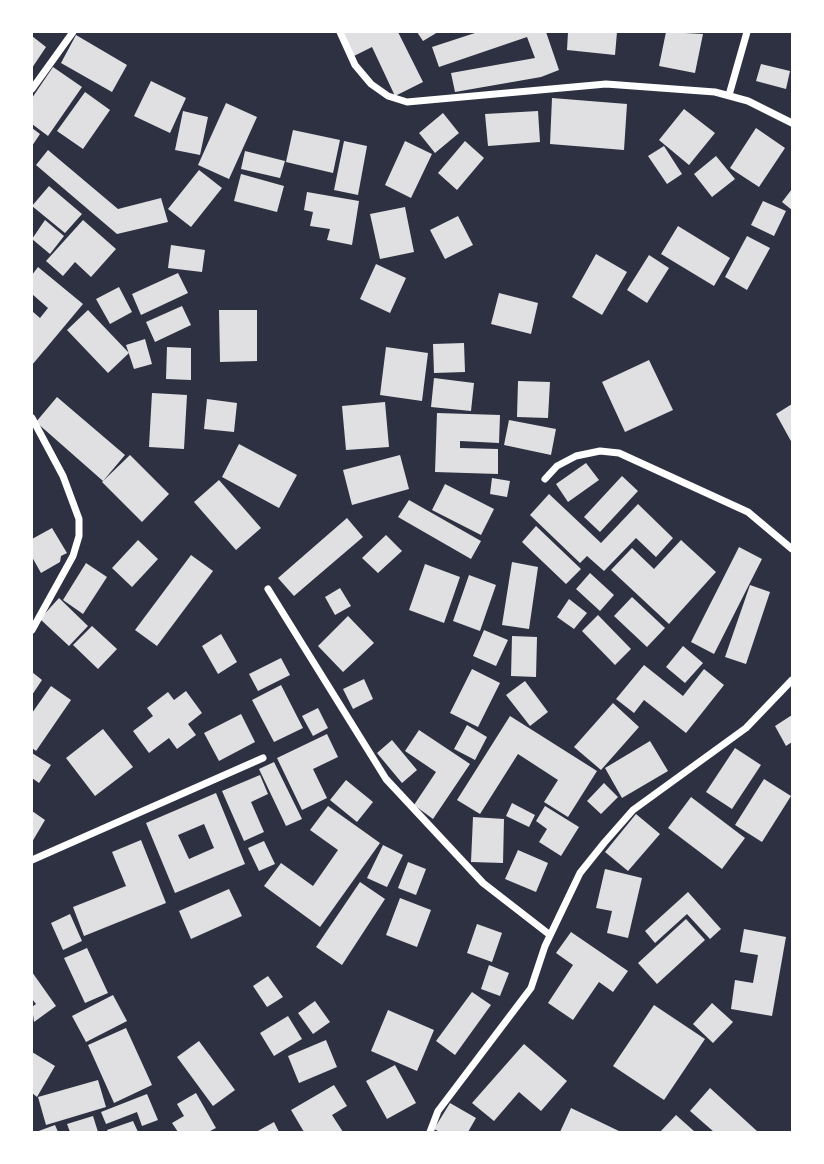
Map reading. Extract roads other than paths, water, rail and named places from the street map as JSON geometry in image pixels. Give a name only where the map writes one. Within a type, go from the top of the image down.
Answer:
[{"type":"street","points":[[32,89],[73,32]]},
{"type":"street","points":[[340,32],[355,65],[371,84],[388,96],[407,102],[606,84],[729,95],[766,108],[793,123]]},
{"type":"street","points":[[729,95],[747,32]]},
{"type":"street","points":[[32,418],[63,477],[79,519],[79,536],[73,556],[32,630]]},
{"type":"street","points":[[545,479],[557,466],[576,456],[600,451],[620,453],[748,512],[793,549]]},
{"type":"street","points":[[268,589],[386,779],[483,883],[550,935]]},
{"type":"street","points":[[430,1132],[438,1111],[531,988],[550,935],[579,873],[633,810],[746,728],[793,680]]},
{"type":"street","points":[[32,860],[263,758]]}]
